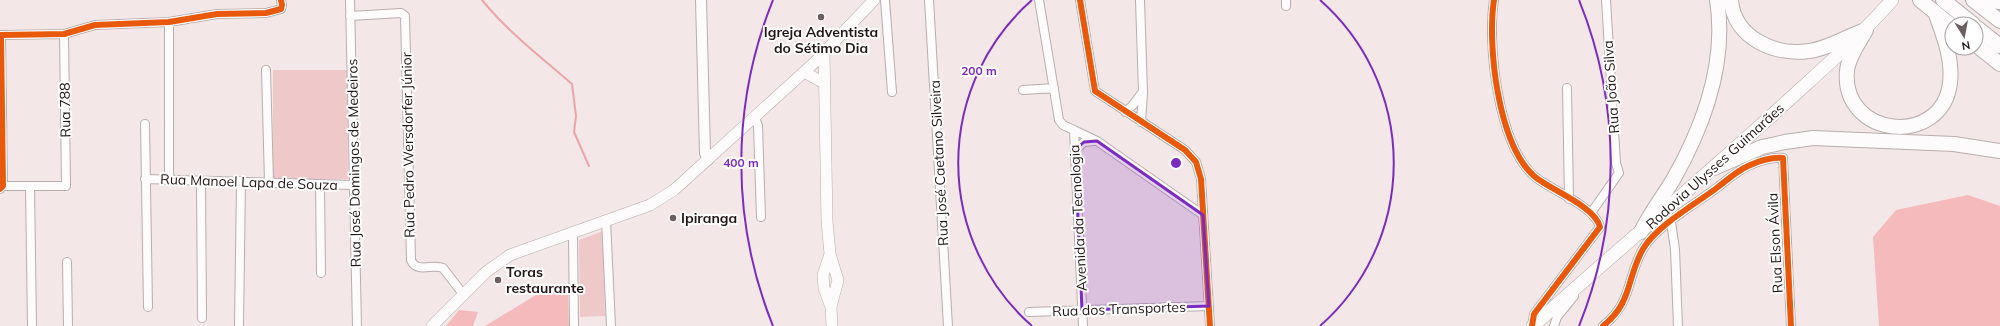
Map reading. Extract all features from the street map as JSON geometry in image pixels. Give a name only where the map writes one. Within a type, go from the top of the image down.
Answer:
[{"type":"highway","points":[[1641,232],[1649,214],[1671,182],[1687,154],[1708,100],[1714,81],[1719,41],[1717,0]]},
{"type":"highway","points":[[1731,0],[1736,18],[1744,31],[1755,40],[1775,48],[1795,52],[1809,51],[1829,46],[1846,37],[1866,30]]},
{"type":"highway","name":"Rodovia Ulysses Guimarães","points":[[1532,326],[1714,168],[1866,30],[1892,0]]},
{"type":"highway","points":[[1920,0],[1944,19]]},
{"type":"highway","points":[[1943,0],[1963,16]]},
{"type":"highway","points":[[1972,0],[2000,21]]},
{"type":"highway","points":[[1986,0],[2000,2]]},
{"type":"highway","points":[[1866,30],[1848,65],[1848,86],[1852,99],[1860,111],[1878,123],[1899,128],[1913,126],[1927,120],[1938,110],[1946,98],[1950,84],[1951,70],[1945,40],[1935,12]]},
{"type":"highway","points":[[1984,33],[2000,46]]},
{"type":"highway","points":[[1984,51],[2000,64]]},
{"type":"highway","points":[[1714,168],[1762,148],[1785,142],[1813,138],[1954,144],[2000,151]]},
{"type":"main road","points":[[432,326],[486,272],[510,255],[650,205],[674,190],[804,72],[874,0]]},
{"type":"main road","points":[[824,51],[830,254],[830,267],[824,288],[831,307],[832,326]]},
{"type":"main road","points":[[804,72],[824,83]]},
{"type":"main road","points":[[830,267],[838,280],[831,307]]},
{"type":"main road","points":[[824,288],[833,290],[837,288]]},
{"type":"street","points":[[32,326],[30,186],[2,187],[1,35],[64,34],[95,24],[169,22],[213,15],[276,12],[281,9],[281,0]]},
{"type":"street","name":"Rua José Domingos de Medeiros","points":[[350,0],[358,326]]},
{"type":"street","points":[[700,0],[705,153],[708,160]]},
{"type":"street","points":[[885,0],[892,92]]},
{"type":"street","name":"Rua José Caetano Silveira","points":[[929,0],[948,326]]},
{"type":"street","name":"Avenida da Tecnologia","points":[[1039,0],[1060,123],[1074,134],[1083,326]]},
{"type":"street","points":[[1080,0],[1095,91],[1185,150],[1196,162],[1201,179],[1210,326]]},
{"type":"street","points":[[1140,0],[1143,93],[1141,122]]},
{"type":"street","points":[[1494,0],[1492,21],[1495,65],[1502,118],[1509,139],[1519,160],[1534,177],[1592,212],[1599,223],[1598,230],[1534,314],[1532,326]]},
{"type":"street","name":"Rua João Silva","points":[[1592,212],[1619,173],[1616,163],[1606,0]]},
{"type":"street","name":"Rua Pedro Wersdorfer Júnior","points":[[350,16],[401,13],[405,16],[411,260],[413,265],[418,268],[438,266],[443,268],[463,294]]},
{"type":"street","points":[[168,181],[169,22]]},
{"type":"street","name":"Rua 788","points":[[30,186],[66,186],[64,34]]},
{"type":"street","points":[[266,70],[269,182]]},
{"type":"street","points":[[1023,90],[1054,88]]},
{"type":"street","points":[[1567,88],[1569,199]]},
{"type":"street","points":[[1125,112],[1143,93]]},
{"type":"street","points":[[755,117],[758,126],[761,217]]},
{"type":"street","points":[[145,124],[148,307]]},
{"type":"street","points":[[1074,134],[1093,141],[1204,215]]},
{"type":"street","points":[[1074,150],[1084,142],[1093,141]]},
{"type":"street","name":"Rua Elson Ávila","points":[[1671,222],[1746,167],[1774,158],[1783,158],[1791,326]]},
{"type":"street","name":"Rua Manoel Lapa de Souza","points":[[145,179],[168,181],[241,181],[320,185],[354,185]]},
{"type":"street","points":[[201,181],[202,318]]},
{"type":"street","points":[[239,326],[241,181]]},
{"type":"street","points":[[320,185],[320,273]]},
{"type":"street","points":[[606,220],[611,326]]},
{"type":"street","points":[[1603,326],[1614,318],[1622,307],[1629,292],[1635,268],[1644,248],[1671,222]]},
{"type":"street","points":[[1671,222],[1675,249],[1678,326]]},
{"type":"street","points":[[573,233],[574,326]]},
{"type":"street","points":[[67,262],[68,326]]},
{"type":"street","points":[[1554,326],[1557,317],[1576,294],[1577,286]]},
{"type":"street","name":"Rua dos Transportes","points":[[1029,312],[1209,306]]},
{"type":"highlighted area","points":[[1097,141],[1203,215],[1209,306],[1082,310],[1075,150],[1084,142]]},
{"type":"shaded area","points":[[273,70],[347,70],[348,179],[273,179]]},
{"type":"shaded area","points":[[1968,195],[2000,206],[2000,326],[1879,326],[1873,237],[1896,210]]},
{"type":"shaded area","points":[[603,231],[605,316],[580,317],[579,240]]},
{"type":"shaded area","points":[[541,292],[568,293],[569,326],[485,326]]},
{"type":"shaded area","points":[[459,310],[478,312],[473,326],[446,326]]},
{"type":"waterway","points":[[482,0],[514,34],[572,84],[576,116],[574,132],[589,166]]},
{"type":"cycle path","points":[[0,189],[3,186],[1,35],[64,34],[95,25],[169,22],[217,14],[266,13],[281,9],[281,0]]},
{"type":"cycle path","points":[[1080,0],[1095,91],[1185,150],[1196,162],[1201,179],[1210,326]]},
{"type":"cycle path","points":[[1494,0],[1492,19],[1494,67],[1504,118],[1512,141],[1522,161],[1534,176],[1581,205],[1590,212],[1600,227],[1534,314],[1532,326]]},
{"type":"cycle path","points":[[1603,326],[1620,308],[1638,260],[1649,240],[1667,223],[1709,194],[1740,170],[1761,161],[1779,158],[1783,158],[1791,326]]},
{"type":"place","name":"Igreja Adventista do Sétimo Dia","points":[[821,17]]},
{"type":"place","name":"Ipiranga","points":[[673,218]]},
{"type":"place","name":"Toras restaurante","points":[[498,280]]}]
